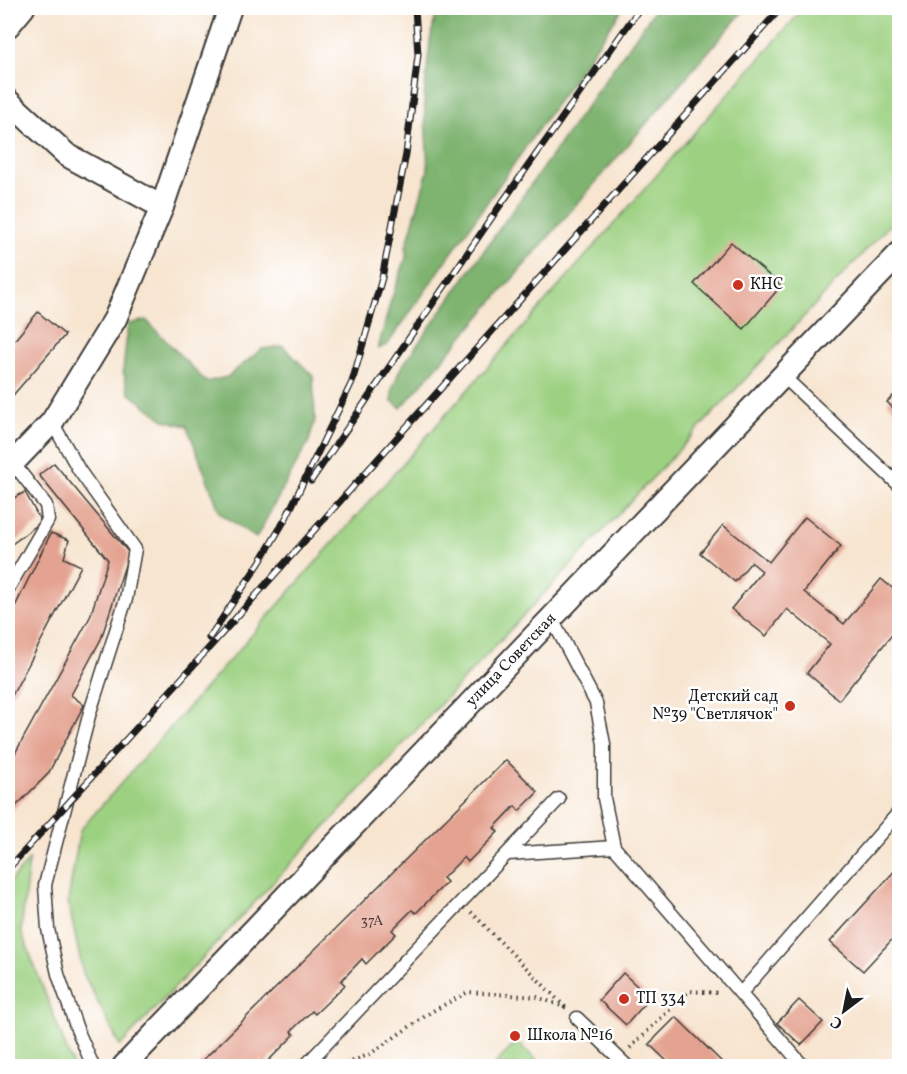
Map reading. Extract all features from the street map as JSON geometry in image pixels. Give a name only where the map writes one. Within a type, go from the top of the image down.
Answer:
[{"type":"street","points":[[8,26],[23,8]]},
{"type":"street","points":[[10,466],[52,422],[115,319],[162,207],[230,8]]},
{"type":"street","points":[[8,100],[67,155],[162,207]]},
{"type":"street","name":"улица Советская","points":[[124,1066],[900,253]]},
{"type":"lane","points":[[782,375],[900,486]]},
{"type":"lane","points":[[52,422],[80,470],[135,549],[126,599],[90,712],[45,885],[48,929],[58,974],[93,1066]]},
{"type":"lane","points":[[8,589],[48,520],[46,506],[10,466]]},
{"type":"lane","points":[[552,619],[596,703],[604,744],[604,798],[614,847],[803,1066]]},
{"type":"lane","points":[[305,1066],[559,799]]},
{"type":"lane","points":[[741,993],[900,811]]},
{"type":"lane","points":[[508,854],[614,847]]},
{"type":"lane","points":[[577,1018],[623,1063]]},
{"type":"path","points":[[462,903],[577,1018]]},
{"type":"path","points":[[623,1063],[689,991],[741,993]]},
{"type":"path","points":[[341,1066],[370,1054],[431,1012],[468,992],[537,997],[567,1008],[577,1018]]},
{"type":"green space","points":[[437,8],[623,8],[388,344],[378,349],[391,300],[406,258],[406,247],[428,170],[424,98],[430,41]]},
{"type":"green space","points":[[656,8],[746,8],[401,408],[392,401],[392,390],[400,369]]},
{"type":"green space","points":[[804,8],[899,8],[899,215],[120,1046],[83,973],[68,901],[80,830]]},
{"type":"green space","points":[[146,320],[206,382],[227,377],[262,349],[283,346],[313,376],[315,420],[309,441],[256,538],[220,513],[187,426],[164,420],[129,393],[123,371],[128,324]]},
{"type":"green space","points":[[29,860],[21,931],[73,1066],[8,1066],[8,884]]},
{"type":"green space","points":[[517,1042],[543,1066],[493,1066]]},
{"type":"building","name":"КНС","points":[[731,242],[781,286],[744,329],[694,284]]},
{"type":"building","points":[[38,312],[65,335],[8,401],[8,348]]},
{"type":"building","points":[[900,389],[900,415],[887,402]]},
{"type":"building","points":[[54,463],[129,553],[101,639],[71,695],[84,705],[48,774],[8,814],[8,763],[90,617],[108,560],[39,475]]},
{"type":"building","points":[[25,492],[41,522],[8,547],[8,501]]},
{"type":"building","points":[[805,517],[841,546],[804,592],[844,624],[881,579],[900,594],[900,625],[839,700],[807,673],[830,644],[787,609],[766,636],[731,609],[762,571],[751,562],[735,582],[700,553],[723,525],[769,562]]},
{"type":"building","points":[[51,533],[69,540],[64,558],[81,566],[9,701],[8,621]]},
{"type":"building","points":[[506,760],[538,792],[519,811],[515,806],[494,828],[498,832],[468,862],[464,857],[443,878],[447,882],[416,913],[412,910],[392,930],[396,934],[366,964],[362,959],[341,981],[345,985],[315,1014],[312,1011],[291,1031],[294,1035],[264,1065],[261,1061],[255,1066],[197,1066]]},
{"type":"building","points":[[900,865],[900,931],[863,971],[830,942]]},
{"type":"building","name":"ТП 334","points":[[623,973],[650,998],[626,1025],[599,1000]]},
{"type":"building","points":[[799,1000],[823,1022],[801,1045],[777,1023]]},
{"type":"building","points":[[676,1017],[726,1066],[672,1066],[649,1044]]},
{"type":"railway","points":[[209,638],[260,562],[286,518],[352,382],[382,278],[406,154],[418,55],[415,8]]},
{"type":"railway","points":[[311,481],[499,207],[640,8]]},
{"type":"railway","points":[[8,869],[182,678],[781,8]]},
{"type":"place","name":"КНС","points":[[738,285]]},
{"type":"place","name":"Детский сад №39 \"Светлячок\"","points":[[790,706]]},
{"type":"place","name":"ТП 334","points":[[624,999]]},
{"type":"place","name":"Школа №16","points":[[515,1036]]}]
